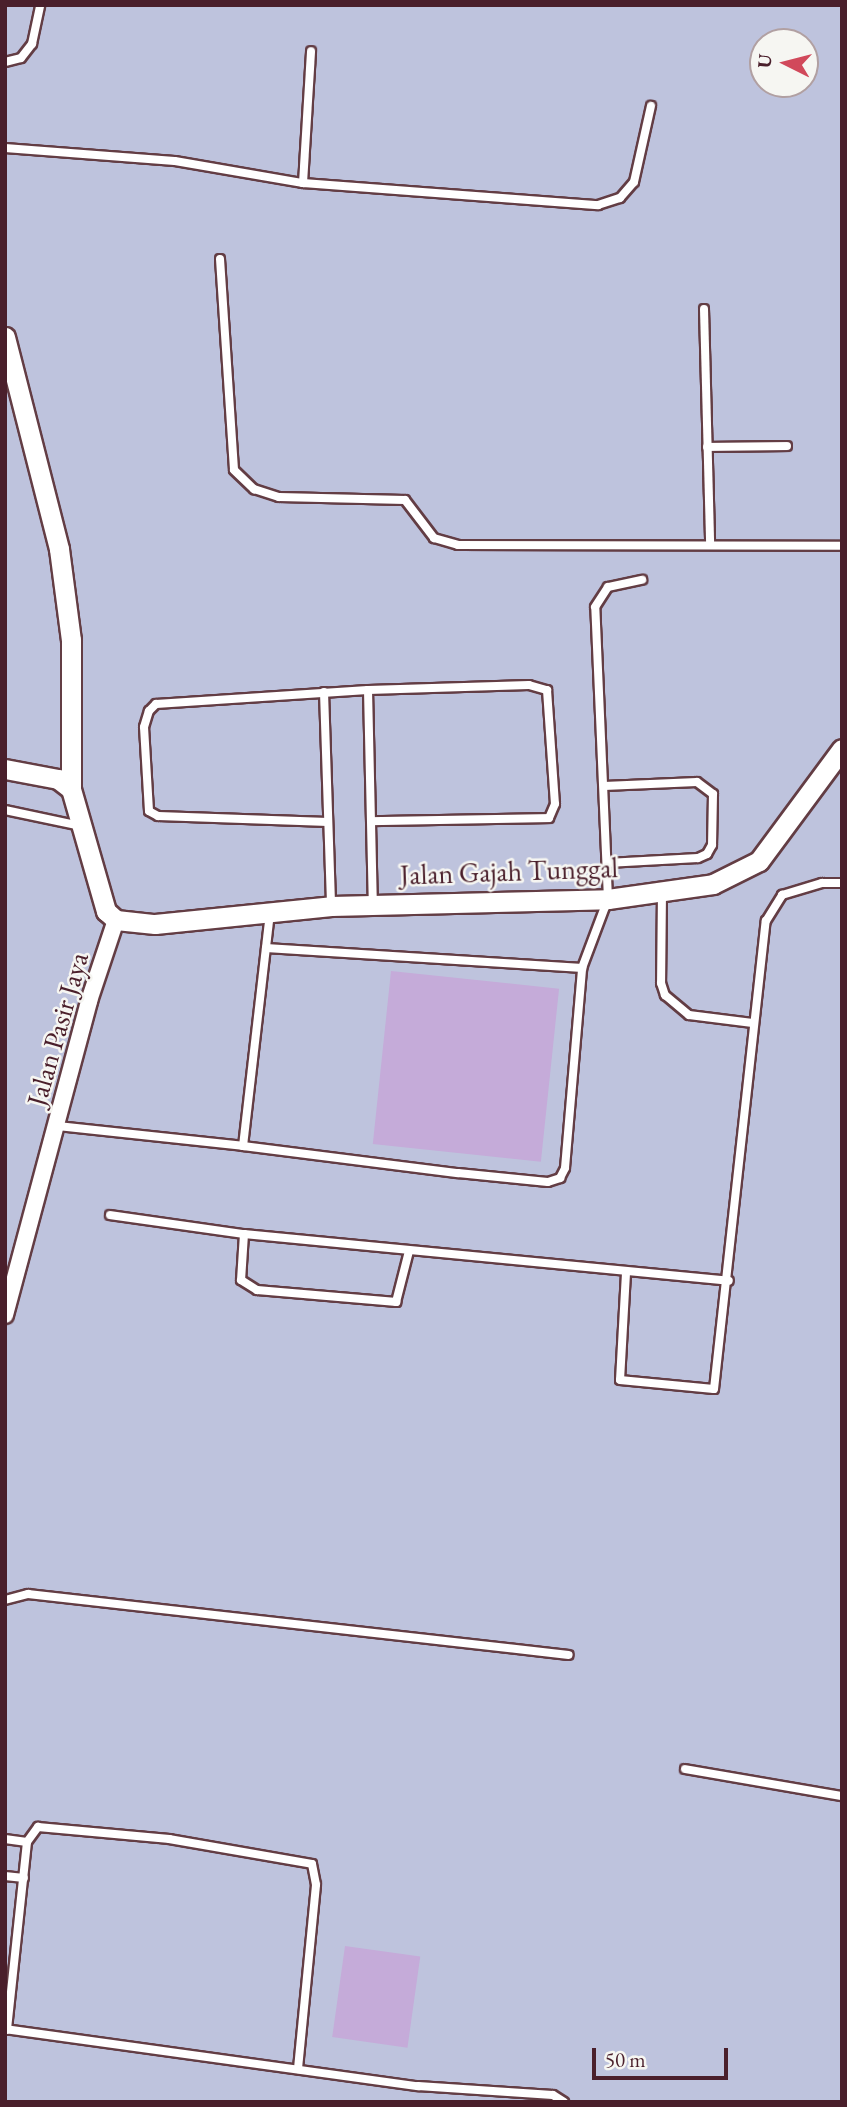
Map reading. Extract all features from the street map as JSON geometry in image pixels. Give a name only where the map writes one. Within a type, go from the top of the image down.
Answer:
[{"type":"street","points":[[5,337],[59,549],[71,640],[71,789],[98,891],[106,911],[116,920]]},
{"type":"street","name":"Jalan Gajah Tunggal","points":[[116,920],[155,924],[270,910],[331,906],[608,898],[713,884],[759,861],[842,748]]},
{"type":"street","points":[[5,769],[58,779],[71,789]]},
{"type":"street","name":"Jalan Pasir Jaya","points":[[5,1315],[89,1002],[116,920]]},
{"type":"lane","points":[[5,62],[21,58],[32,44],[40,5]]},
{"type":"lane","points":[[303,183],[311,51]]},
{"type":"lane","points":[[5,148],[175,161],[303,183],[609,204],[634,182],[651,106]]},
{"type":"lane","points":[[220,259],[234,470],[254,489],[279,497],[405,500],[434,538],[458,545],[710,542],[842,546]]},
{"type":"lane","points":[[704,309],[710,542]]},
{"type":"lane","points":[[707,447],[787,446]]},
{"type":"lane","points":[[57,1126],[548,1182],[559,1178],[565,1168],[582,968],[608,898],[595,607],[608,587],[642,580]]},
{"type":"lane","points":[[328,822],[158,816],[149,811],[144,727],[156,704],[368,690],[544,687],[549,696],[555,804],[549,818],[372,821]]},
{"type":"lane","points":[[368,690],[373,905]]},
{"type":"lane","points":[[324,692],[331,906]]},
{"type":"lane","points":[[604,786],[698,782],[713,794],[712,845],[707,854],[698,858],[607,863]]},
{"type":"lane","points":[[5,810],[83,827]]},
{"type":"lane","points":[[626,1273],[620,1380],[711,1389],[718,1384],[753,1023],[766,925],[774,903],[782,895],[822,883],[842,883]]},
{"type":"lane","points":[[662,889],[660,960],[665,995],[689,1015],[753,1023]]},
{"type":"lane","points":[[243,1146],[270,910]]},
{"type":"lane","points":[[267,948],[582,968]]},
{"type":"lane","points":[[110,1216],[244,1234],[729,1282]]},
{"type":"lane","points":[[244,1234],[241,1280],[257,1290],[394,1303],[409,1251]]},
{"type":"lane","points":[[5,1600],[28,1594],[569,1655]]},
{"type":"lane","points":[[685,1769],[842,1796]]},
{"type":"lane","points":[[298,2069],[316,1885],[312,1864],[305,1859],[169,1839],[38,1827],[27,1842],[6,2030],[418,2086],[553,2095],[564,2102]]},
{"type":"lane","points":[[5,1839],[27,1842]]},
{"type":"lane","points":[[5,1876],[24,1878]]},
{"type":"shaded area","points":[[5,5],[842,5],[842,2102],[5,2102]]},
{"type":"building","points":[[391,971],[559,989],[541,1162],[373,1144]]},
{"type":"building","points":[[345,1946],[420,1957],[407,2048],[332,2037]]}]
